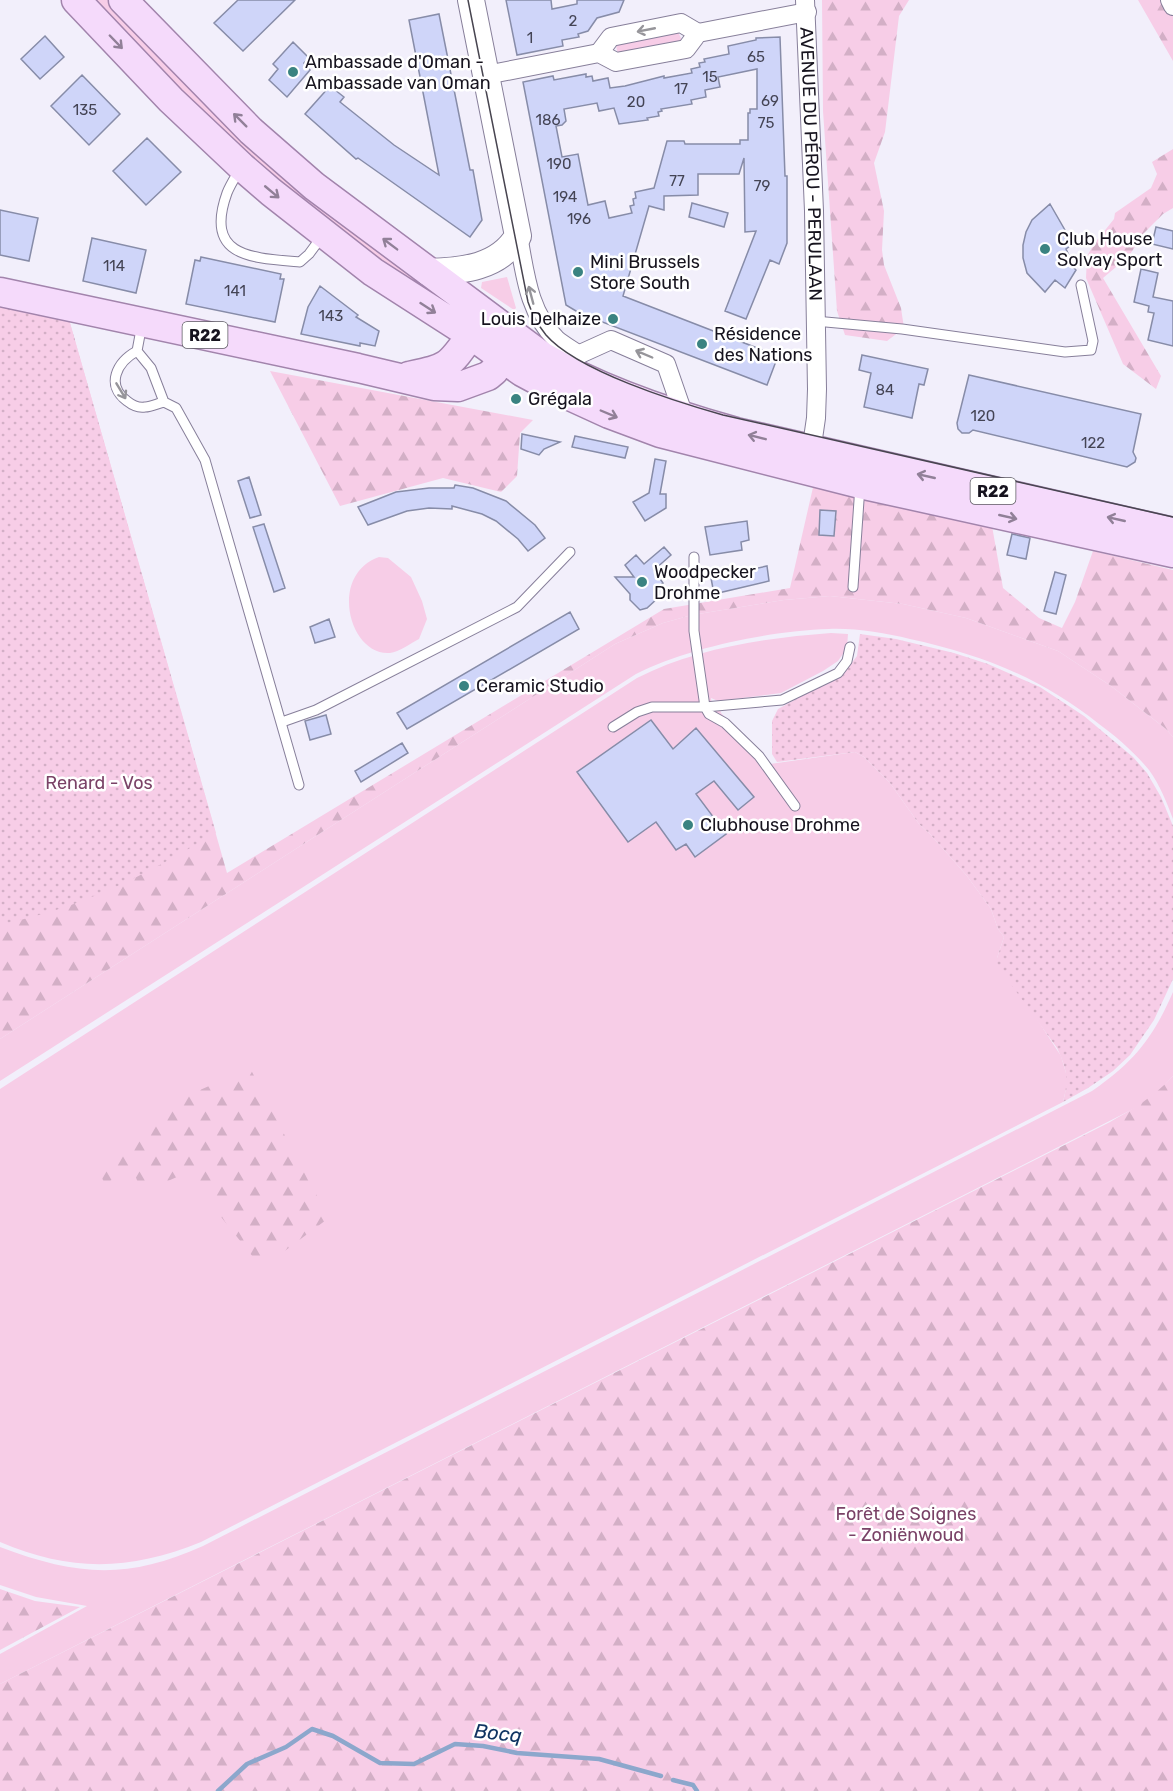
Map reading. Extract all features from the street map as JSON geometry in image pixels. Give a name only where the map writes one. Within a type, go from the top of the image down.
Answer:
[{"type":"main road","points":[[76,0],[171,100],[242,166],[324,234],[374,272],[502,357],[507,348],[506,328]]},
{"type":"main road","points":[[123,0],[251,131],[314,186],[506,328]]},
{"type":"main road","name":"R22","points":[[0,292],[403,377],[434,386],[458,387],[488,376],[494,371],[502,357],[550,387],[609,414],[660,433],[1173,532]]},
{"type":"main road","points":[[471,335],[506,328]]},
{"type":"main road","name":"R22","points":[[506,328],[542,356],[569,360],[598,384],[684,416],[736,432],[810,461],[860,484],[1173,553]]},
{"type":"main road","name":"R22","points":[[403,377],[440,369],[454,359],[471,335]]},
{"type":"street","points":[[471,0],[529,292],[535,310],[569,360],[611,340],[666,364],[684,416]]},
{"type":"street","points":[[1170,0],[1173,6]]},
{"type":"street","points":[[486,75],[599,53],[616,62],[686,49],[699,33],[806,6]]},
{"type":"street","name":"AVENUE DU PÉROU - PERULAAN","points":[[806,6],[814,211],[817,389],[810,461]]},
{"type":"street","points":[[599,53],[611,37],[681,23],[699,33]]},
{"type":"street","points":[[428,272],[451,271],[490,263],[504,253],[518,236]]},
{"type":"lane","points":[[242,166],[227,192],[221,216],[221,234],[229,246],[246,254],[300,262],[324,234]]},
{"type":"lane","points":[[815,321],[902,329],[1065,352],[1091,350],[1093,340],[1081,285]]},
{"type":"lane","points":[[142,322],[137,351],[120,363],[116,373],[117,390],[122,396],[144,408],[164,402]]},
{"type":"lane","points":[[137,351],[151,368],[164,402],[176,408],[205,460],[299,784]]},
{"type":"lane","points":[[853,587],[860,484]]},
{"type":"lane","points":[[282,722],[316,710],[517,607],[570,552]]},
{"type":"lane","points":[[694,557],[694,632],[705,707],[709,714],[725,723],[759,756],[795,806]]},
{"type":"lane","points":[[613,727],[637,712],[652,707],[705,707],[782,700],[838,673],[847,662],[850,647]]},
{"type":"green space","points":[[87,0],[113,0],[449,296],[440,309],[273,186]]},
{"type":"green space","points":[[822,0],[909,0],[899,16],[885,132],[874,163],[884,211],[882,250],[884,265],[901,308],[904,328],[887,341],[845,335],[837,311],[823,111]]},
{"type":"green space","points":[[1138,0],[1173,0],[1173,61]]},
{"type":"green space","points":[[677,30],[681,38],[680,44],[621,55],[616,47],[618,41]]},
{"type":"green space","points":[[1173,149],[1173,208],[1163,214],[1143,234],[1129,256],[1103,278],[1161,376],[1156,389],[1123,364],[1086,278],[1087,256],[1114,219],[1115,213],[1151,188],[1157,174],[1152,162]]},
{"type":"green space","points":[[507,277],[516,308],[514,310],[481,288],[482,282]]},
{"type":"green space","points":[[0,295],[66,309],[227,873],[664,609],[790,588],[814,483],[992,526],[1003,588],[1039,618],[1062,628],[1075,602],[1093,551],[1173,570],[1173,737],[1111,686],[1058,651],[966,618],[903,604],[830,596],[784,600],[692,615],[663,623],[615,644],[0,1039]]},
{"type":"green space","name":"Renard - Vos","points":[[0,295],[66,309],[216,833],[118,886],[53,911],[0,925]]},
{"type":"green space","points":[[270,371],[533,420],[520,433],[517,476],[501,492],[443,478],[340,506]]},
{"type":"green space","points":[[379,557],[388,558],[411,577],[427,619],[419,639],[390,653],[376,650],[364,642],[355,629],[350,613],[349,596],[353,580],[363,566]]},
{"type":"green space","points":[[830,596],[903,604],[966,618],[1058,651],[1111,686],[1173,737],[1173,819],[1153,776],[1138,757],[1077,708],[1010,670],[937,645],[849,629],[806,630],[730,642],[680,656],[636,674],[0,1081],[0,1039],[615,644],[663,623],[692,615],[784,600]]},
{"type":"green space","points":[[831,633],[848,634],[847,648],[838,661],[823,671],[781,693],[718,701],[711,698],[712,706],[720,709],[721,713],[770,764],[855,752],[864,757],[890,783],[919,824],[967,876],[991,909],[998,929],[1004,937],[997,958],[1061,1056],[1068,1080],[1063,1102],[201,1542],[175,1552],[149,1558],[124,1563],[100,1564],[51,1559],[0,1542],[0,1089],[637,678],[683,659],[731,646]]},
{"type":"green space","points":[[860,634],[896,639],[954,653],[988,664],[1040,687],[1084,716],[1133,757],[1147,773],[1161,797],[1173,826],[1173,979],[1154,1020],[1130,1055],[1113,1071],[1063,1102],[1066,1075],[1063,1062],[1057,1048],[997,965],[1004,937],[998,929],[991,909],[967,876],[919,824],[890,783],[864,757],[855,752],[777,762],[772,754],[772,721],[778,709],[844,673],[857,656]]},
{"type":"green space","points":[[1173,992],[1173,1076],[1160,1090],[1139,1106],[0,1684],[0,1654],[87,1606],[36,1597],[0,1585],[0,1547],[54,1564],[102,1570],[150,1565],[203,1546],[1092,1091],[1120,1070],[1141,1048],[1158,1023]]},
{"type":"green space","points":[[250,1068],[311,1186],[330,1217],[270,1262],[257,1262],[186,1173],[161,1184],[139,1185],[132,1168],[105,1184],[98,1170],[159,1108]]},
{"type":"green space","name":"Forêt de Soignes - Zoniënwoud","points":[[1173,1076],[1173,1791],[0,1791],[0,1684],[1110,1122],[1151,1096]]},
{"type":"green space","points":[[0,1589],[35,1601],[80,1607],[0,1650]]},
{"type":"building","points":[[238,0],[295,0],[243,51],[214,23]]},
{"type":"building","points":[[506,0],[551,0],[552,9],[577,4],[577,0],[624,0],[619,12],[597,18],[588,31],[578,34],[579,37],[562,40],[563,46],[517,55]]},
{"type":"building","points":[[439,14],[482,220],[470,237],[358,158],[356,159],[305,114],[330,86],[344,97],[340,102],[394,145],[439,175],[409,20]]},
{"type":"building","points":[[45,36],[64,57],[40,79],[21,59]]},
{"type":"building","points":[[780,37],[785,176],[787,176],[787,243],[779,264],[770,260],[746,319],[725,311],[756,231],[745,232],[744,158],[739,174],[698,174],[698,195],[664,196],[664,210],[649,206],[623,296],[778,356],[767,385],[586,317],[566,305],[523,82],[553,76],[554,80],[586,74],[586,77],[592,76],[593,81],[608,78],[610,88],[625,86],[664,76],[664,78],[692,73],[691,69],[700,67],[699,63],[705,62],[704,59],[729,54],[728,46],[756,40],[756,38]],"holes":[[[757,69],[757,109],[750,109],[748,113],[748,140],[740,140],[740,144],[685,144],[684,141],[667,141],[654,188],[635,192],[634,205],[630,206],[632,213],[609,218],[605,201],[588,205],[578,154],[562,157],[556,126],[566,121],[564,109],[597,103],[599,111],[614,108],[619,124],[648,120],[647,118],[659,116],[658,112],[662,111],[661,109],[692,104],[691,100],[706,97],[705,90],[720,87],[718,77]]]},
{"type":"building","points":[[293,42],[309,58],[304,63],[310,70],[287,97],[269,80],[278,69],[273,64]]},
{"type":"building","points":[[82,75],[120,114],[89,145],[51,106]]},
{"type":"building","points":[[147,138],[181,172],[146,205],[113,171]]},
{"type":"building","points":[[692,203],[728,213],[724,227],[689,217]]},
{"type":"building","name":"Club House Solvay Sport","points":[[1050,204],[1073,244],[1066,249],[1072,262],[1070,264],[1076,270],[1065,288],[1055,280],[1045,292],[1027,273],[1023,258],[1023,245],[1032,220]]},
{"type":"building","points":[[0,210],[38,218],[29,261],[0,255]]},
{"type":"building","points":[[1156,227],[1173,231],[1173,249],[1152,244]]},
{"type":"building","points":[[92,238],[146,250],[136,293],[83,281]]},
{"type":"building","points":[[201,257],[281,274],[280,279],[284,279],[275,322],[186,304],[195,260],[200,261]]},
{"type":"building","points":[[1141,269],[1158,273],[1153,297],[1173,301],[1173,346],[1148,340],[1154,313],[1148,312],[1149,306],[1134,302]]},
{"type":"building","points":[[320,286],[358,315],[356,317],[379,331],[375,346],[360,343],[360,346],[301,334],[308,307]]},
{"type":"building","points":[[862,355],[928,369],[924,385],[919,384],[912,418],[864,407],[871,373],[859,370]]},
{"type":"building","points":[[969,375],[1141,414],[1133,452],[1135,462],[1127,467],[973,430],[969,433],[962,433],[957,423]]},
{"type":"building","points":[[522,434],[560,442],[544,449],[539,455],[521,449]]},
{"type":"building","points":[[575,436],[628,447],[625,458],[572,447]]},
{"type":"building","points":[[655,459],[666,461],[660,494],[666,494],[666,508],[645,521],[633,502],[649,493]]},
{"type":"building","points":[[249,477],[261,515],[250,518],[238,481]]},
{"type":"building","points":[[455,485],[473,488],[506,501],[535,525],[545,538],[528,551],[518,539],[496,521],[482,514],[452,506],[452,509],[429,508],[407,511],[368,525],[358,507],[396,492],[454,488]]},
{"type":"building","points":[[820,510],[836,511],[834,536],[819,535]]},
{"type":"building","points":[[747,521],[749,540],[741,542],[742,550],[710,555],[705,527]]},
{"type":"building","points":[[264,524],[285,588],[274,592],[253,527]]},
{"type":"building","points":[[1012,534],[1030,538],[1026,559],[1007,555]]},
{"type":"building","points":[[664,547],[671,555],[654,570],[663,583],[659,586],[659,597],[647,608],[640,610],[630,600],[630,594],[615,577],[634,577],[625,565],[636,555],[644,564]]},
{"type":"building","points":[[767,566],[769,581],[714,594],[711,578]]},
{"type":"building","points":[[1055,572],[1066,575],[1056,614],[1044,611]]},
{"type":"building","points":[[570,612],[579,629],[407,729],[397,713]]},
{"type":"building","points":[[329,619],[335,637],[315,643],[310,627]]},
{"type":"building","points":[[326,715],[331,734],[310,740],[305,721]]},
{"type":"building","points":[[651,720],[673,749],[696,728],[754,797],[738,810],[714,781],[696,794],[726,834],[695,857],[686,844],[676,850],[656,822],[628,842],[577,772]]},
{"type":"building","points":[[402,743],[408,753],[361,782],[355,771]]},
{"type":"waterway","name":"Bocq","points":[[218,1791],[247,1764],[286,1747],[312,1729],[333,1736],[380,1763],[414,1764],[455,1744],[483,1746],[517,1753],[599,1759],[661,1776]]},
{"type":"waterway","name":"Bocq","points":[[673,1780],[693,1785],[697,1791]]},
{"type":"tram line","points":[[468,0],[528,302],[543,331],[561,348],[580,361],[629,384],[723,415],[1173,517]]},
{"type":"place","name":"Ambassade d'Oman - Ambassade van Oman","points":[[293,72]]},
{"type":"place","name":"Club House Solvay Sport","points":[[1045,249]]},
{"type":"place","name":"Mini Brussels Store South","points":[[578,272]]},
{"type":"place","name":"Louis Delhaize","points":[[613,319]]},
{"type":"place","name":"Résidence des Nations","points":[[702,344]]},
{"type":"place","name":"Grégala","points":[[516,399]]},
{"type":"place","name":"Woodpecker Drohme","points":[[642,582]]},
{"type":"place","name":"Ceramic Studio","points":[[464,686]]},
{"type":"place","name":"Clubhouse Drohme","points":[[688,825]]}]
